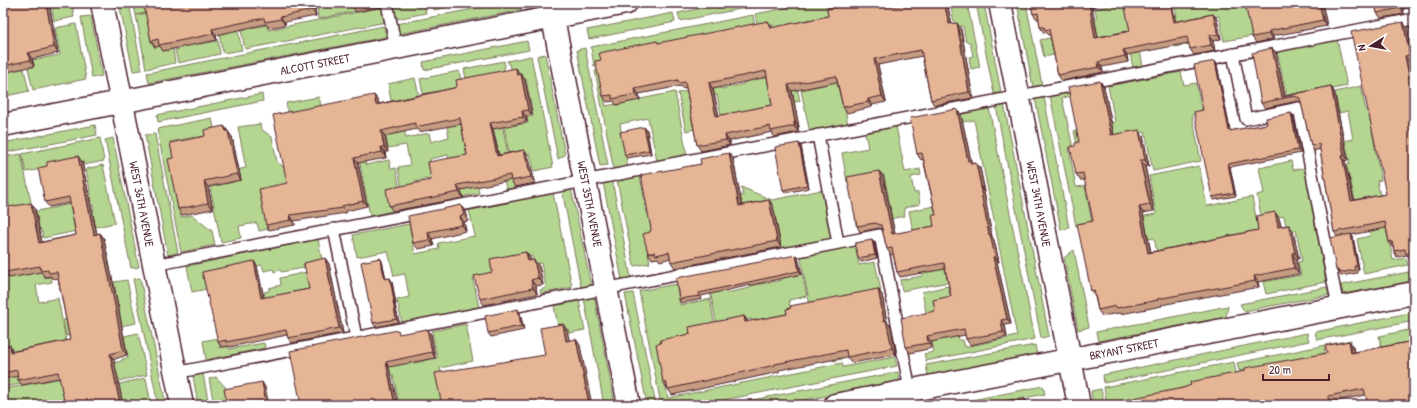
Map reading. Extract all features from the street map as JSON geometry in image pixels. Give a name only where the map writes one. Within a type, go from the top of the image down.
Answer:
[{"type":"street","name":"WEST 36TH AVENUE","points":[[102,3],[182,405]]},
{"type":"street","name":"ALCOTT STREET","points":[[3,126],[396,48],[551,10],[626,3]]},
{"type":"street","name":"WEST 34TH AVENUE","points":[[1000,3],[1079,405]]},
{"type":"street","name":"WEST 35TH AVENUE","points":[[551,10],[629,405]]},
{"type":"street","name":"BRYANT STREET","points":[[835,405],[912,398],[1070,360],[1414,293]]},
{"type":"lane","points":[[387,3],[396,48]]},
{"type":"lane","points":[[154,265],[1414,19]]},
{"type":"lane","points":[[1233,54],[1246,119],[1299,108],[1338,307]]},
{"type":"lane","points":[[818,135],[838,243]]},
{"type":"lane","points":[[334,229],[356,337]]},
{"type":"lane","points":[[175,373],[880,235],[912,398]]},
{"type":"green space","points":[[51,3],[72,3],[74,17],[54,21]]},
{"type":"green space","points":[[119,3],[129,3],[142,70],[133,71]]},
{"type":"green space","points":[[133,3],[188,3],[136,15]]},
{"type":"green space","points":[[213,3],[237,26],[242,50],[223,53]]},
{"type":"green space","points":[[317,3],[354,3],[356,11],[318,19]]},
{"type":"green space","points":[[393,3],[424,3],[426,13],[396,19]]},
{"type":"green space","points":[[433,3],[470,3],[434,10]]},
{"type":"green space","points":[[504,3],[519,3],[521,10],[398,34],[396,24]]},
{"type":"green space","points":[[726,3],[749,3],[750,7],[680,21],[678,13]]},
{"type":"green space","points":[[813,3],[826,3],[848,125],[810,133],[801,90],[827,84],[815,25],[775,33],[773,25],[758,28],[755,14]]},
{"type":"green space","points":[[828,3],[889,3],[830,13]]},
{"type":"green space","points":[[950,3],[967,3],[980,67],[971,69],[969,57],[973,56],[970,42],[966,42],[963,26],[955,27]]},
{"type":"green space","points":[[976,3],[984,3],[1001,92],[994,94]]},
{"type":"green space","points":[[1017,3],[1026,3],[1042,85],[1033,87]]},
{"type":"green space","points":[[1112,3],[1125,3],[1136,30],[1143,66],[1133,68],[1126,33],[1082,49],[1044,57],[1040,40],[1084,31],[1082,22],[1097,19],[1095,9],[1112,5]]},
{"type":"green space","points":[[1174,3],[1246,3],[1253,36],[1224,41],[1219,16],[1186,22],[1190,44],[1175,47],[1169,18],[1177,16]]},
{"type":"green space","points":[[383,7],[386,22],[245,49],[241,30],[267,25],[268,30]]},
{"type":"green space","points":[[148,13],[154,47],[161,46],[163,51],[173,49],[175,63],[146,69],[136,15]]},
{"type":"green space","points":[[673,13],[675,22],[589,39],[587,30]]},
{"type":"green space","points":[[753,15],[755,27],[594,66],[591,47]]},
{"type":"green space","points":[[91,16],[102,76],[92,78],[81,17]]},
{"type":"green space","points":[[76,24],[86,79],[33,90],[28,68],[34,67],[33,60],[60,55],[55,28]]},
{"type":"green space","points":[[384,26],[386,37],[149,83],[147,73]]},
{"type":"green space","points":[[1414,26],[1414,52],[1409,27]]},
{"type":"green space","points":[[199,39],[200,44],[218,41],[220,54],[178,63],[175,50],[180,49],[179,42]]},
{"type":"green space","points":[[1337,39],[1347,86],[1287,98],[1277,51]]},
{"type":"green space","points":[[527,41],[529,50],[424,70],[423,62]]},
{"type":"green space","points":[[585,48],[608,165],[600,166],[577,50]]},
{"type":"green space","points":[[545,54],[565,155],[558,159],[537,56]]},
{"type":"green space","points":[[531,56],[553,167],[534,171],[530,154],[510,158],[503,122],[509,120],[511,126],[528,123],[527,117],[533,116],[526,79],[522,80],[521,73],[514,74],[507,61]]},
{"type":"green space","points":[[504,61],[505,66],[501,77],[467,84],[464,69]]},
{"type":"green space","points":[[20,63],[21,69],[24,69],[29,91],[6,96],[3,75],[7,74],[6,69]]},
{"type":"green space","points":[[598,70],[606,106],[675,92],[687,155],[657,161],[648,118],[620,124],[628,168],[614,171],[595,71]]},
{"type":"green space","points":[[459,71],[462,84],[489,134],[494,133],[493,126],[502,124],[515,188],[506,189],[500,159],[473,164],[479,193],[457,198],[448,155],[430,159],[435,190],[431,191],[428,179],[414,182],[415,188],[402,190],[398,167],[410,165],[406,145],[388,148],[381,114],[393,111],[388,84],[415,78],[419,96],[399,104],[406,138],[429,133],[431,142],[449,137],[441,96],[435,97],[434,92],[423,94],[420,79]]},
{"type":"green space","points":[[1181,72],[1184,85],[1196,83],[1202,112],[1192,115],[1201,161],[1153,171],[1145,132],[1077,145],[1074,131],[1115,122],[1108,86]]},
{"type":"green space","points":[[768,74],[796,82],[800,101],[726,115],[731,143],[727,144],[717,95],[689,100],[695,129],[686,131],[678,93],[720,84],[721,89],[744,84],[744,79]]},
{"type":"green space","points":[[1104,84],[1104,89],[1062,98],[1073,148],[1069,149],[1076,187],[1085,186],[1092,223],[1076,226],[1050,95]]},
{"type":"green space","points":[[1361,86],[1366,111],[1376,109],[1380,129],[1372,131],[1381,180],[1377,181],[1393,260],[1406,258],[1408,265],[1364,274],[1357,239],[1370,236],[1363,203],[1356,205],[1350,179],[1329,183],[1326,169],[1350,164],[1345,141],[1353,139],[1348,111],[1339,113],[1335,92]]},
{"type":"green space","points":[[262,94],[263,101],[158,122],[157,115]]},
{"type":"green space","points":[[319,97],[322,110],[289,117],[286,103]]},
{"type":"green space","points":[[1044,97],[1069,228],[1061,230],[1035,98]]},
{"type":"green space","points":[[1004,104],[1049,336],[1041,338],[996,106]]},
{"type":"green space","points":[[989,108],[1035,339],[926,361],[924,354],[934,352],[922,292],[948,286],[959,340],[963,340],[965,347],[1017,336],[974,120],[951,124],[949,116]]},
{"type":"green space","points":[[212,118],[215,133],[208,141],[195,137],[170,142],[174,162],[171,163],[181,217],[192,215],[212,231],[215,245],[181,252],[157,129]]},
{"type":"green space","points":[[260,124],[261,129],[272,137],[277,162],[286,169],[289,184],[261,194],[268,229],[259,231],[257,223],[239,226],[241,238],[221,242],[210,187],[234,182],[231,171],[246,168],[238,127]]},
{"type":"green space","points":[[95,125],[97,135],[3,153],[3,143]]},
{"type":"green space","points":[[896,126],[905,172],[920,169],[921,175],[911,177],[914,193],[918,192],[920,204],[904,208],[905,216],[856,225],[855,217],[891,210],[884,175],[847,182],[842,153],[868,148],[865,132]]},
{"type":"green space","points":[[155,134],[178,253],[168,255],[145,135]]},
{"type":"green space","points":[[100,138],[104,161],[84,165],[83,161],[26,172],[22,154]]},
{"type":"green space","points":[[113,138],[139,267],[131,268],[105,140]]},
{"type":"green space","points":[[21,154],[33,212],[71,204],[74,216],[94,212],[86,169],[103,165],[115,223],[43,238],[41,229],[19,233],[7,196],[3,157]]},
{"type":"green space","points":[[364,158],[366,165],[389,160],[391,169],[396,168],[400,191],[389,194],[392,211],[370,216],[359,159]]},
{"type":"green space","points":[[1291,161],[1293,170],[1305,168],[1326,282],[1266,294],[1263,282],[1301,275],[1298,262],[1302,261],[1296,230],[1287,231],[1284,216],[1262,220],[1257,195],[1264,193],[1259,168]]},
{"type":"green space","points":[[1199,166],[1207,206],[1252,197],[1259,233],[1157,253],[1154,238],[1112,246],[1134,218],[1156,214],[1149,176]]},
{"type":"green space","points":[[640,176],[647,213],[658,211],[662,233],[645,237],[650,263],[634,266],[617,180]]},
{"type":"green space","points":[[612,180],[631,278],[622,280],[603,182]]},
{"type":"green space","points":[[741,187],[772,200],[822,190],[832,239],[762,253],[760,241],[703,205],[743,196]]},
{"type":"green space","points":[[571,188],[591,285],[581,287],[562,190]]},
{"type":"green space","points":[[553,193],[572,287],[541,294],[540,290],[546,288],[541,263],[534,264],[532,256],[491,264],[492,275],[473,279],[479,307],[402,323],[397,300],[409,297],[405,274],[394,276],[388,251],[357,257],[353,235],[409,224],[415,254],[439,249],[438,243],[475,236],[469,210]]},
{"type":"green space","points":[[940,205],[954,281],[902,291],[900,280],[922,276],[909,211]]},
{"type":"green space","points":[[318,239],[322,260],[303,264],[304,268],[274,272],[273,269],[264,271],[262,265],[205,276],[207,289],[192,292],[187,266]]},
{"type":"green space","points":[[855,244],[859,265],[875,262],[881,291],[830,301],[842,359],[833,361],[826,324],[811,311],[800,255]]},
{"type":"green space","points":[[1074,250],[1089,327],[1078,330],[1064,258]]},
{"type":"green space","points":[[39,252],[44,278],[51,277],[52,282],[36,285],[39,302],[58,298],[66,341],[41,380],[3,387],[3,253]]},
{"type":"green space","points":[[1414,271],[1414,281],[1343,294],[1341,285]]},
{"type":"green space","points":[[307,272],[311,290],[266,300],[264,292],[269,291],[269,288],[281,285],[280,278]]},
{"type":"green space","points":[[802,273],[807,296],[789,300],[791,312],[787,313],[788,318],[753,325],[751,319],[735,322],[718,331],[707,276],[721,274],[726,293],[750,288],[750,286],[782,280],[782,277]]},
{"type":"green space","points":[[140,278],[166,405],[158,405],[133,279]]},
{"type":"green space","points":[[127,280],[136,323],[66,336],[63,320],[99,313],[99,316],[119,312],[114,282]]},
{"type":"green space","points":[[676,284],[680,305],[710,299],[715,327],[689,332],[690,339],[658,345],[668,398],[842,363],[843,367],[895,357],[897,366],[698,405],[661,405],[639,291]]},
{"type":"green space","points":[[1327,287],[1329,295],[1244,311],[1240,304]]},
{"type":"green space","points":[[633,293],[656,405],[647,405],[625,294]]},
{"type":"green space","points":[[594,296],[615,405],[604,405],[584,298]]},
{"type":"green space","points":[[579,301],[585,330],[569,333],[568,329],[559,331],[554,306]]},
{"type":"green space","points":[[1228,306],[1226,317],[1098,341],[1096,332]]},
{"type":"green space","points":[[1414,312],[1414,321],[1317,340],[1315,332]]},
{"type":"green space","points":[[466,324],[473,361],[440,368],[443,381],[443,405],[399,405],[393,375],[389,376],[381,338],[408,333],[414,363],[437,358],[432,331]]},
{"type":"green space","points":[[1414,329],[1414,343],[1382,349],[1379,336]]},
{"type":"green space","points":[[138,333],[147,375],[119,381],[117,373],[110,374],[89,368],[122,361],[122,359],[128,358],[124,336]]},
{"type":"green space","points":[[1307,333],[1309,341],[1104,383],[1103,375]]},
{"type":"green space","points":[[218,338],[220,348],[228,346],[229,349],[264,343],[265,348],[206,360],[203,341]]},
{"type":"green space","points":[[1351,340],[1351,344],[1324,349],[1328,366],[1282,363],[1239,371],[1237,363]]},
{"type":"green space","points":[[1035,345],[1037,355],[928,376],[926,365]]},
{"type":"green space","points":[[1234,362],[1242,405],[1232,377],[1190,385],[1191,390],[1107,405],[1104,387]]},
{"type":"green space","points":[[898,372],[900,382],[779,405],[726,405]]},
{"type":"green space","points":[[203,374],[209,405],[198,405],[193,376]]},
{"type":"green space","points":[[216,377],[230,392],[225,393],[227,405],[214,405],[209,379]]},
{"type":"green space","points":[[62,378],[67,405],[3,405],[3,389]]},
{"type":"green space","points":[[146,378],[151,404],[123,405],[119,384]]},
{"type":"green space","points":[[1043,386],[1045,394],[988,405],[973,405],[972,400]]},
{"type":"green space","points":[[1101,389],[1104,405],[1093,405],[1091,391]]},
{"type":"building","points":[[3,3],[46,3],[54,47],[28,53],[30,60],[3,66]]},
{"type":"building","points":[[163,3],[310,3],[312,10],[280,17],[281,19],[265,22],[264,18],[212,29],[213,34],[159,45],[158,39],[151,41],[144,6]]},
{"type":"building","points":[[352,3],[366,3],[352,6]]},
{"type":"building","points":[[868,3],[889,3],[889,5],[894,4],[894,6],[910,3],[944,3],[949,24],[957,23],[969,92],[931,100],[921,50],[874,59],[882,96],[868,99],[868,102],[843,107],[836,76],[788,85],[795,122],[794,126],[771,131],[770,126],[725,135],[726,140],[697,145],[685,82],[679,83],[678,80],[635,89],[636,94],[612,99],[612,95],[603,96],[595,61],[601,60],[599,53],[768,21],[770,28],[828,16],[827,9]],"holes":[[[766,71],[772,105],[716,116],[709,83]]]},
{"type":"building","points":[[1031,3],[1089,3],[1095,38],[1130,31],[1124,3],[1170,3],[1174,22],[1213,14],[1218,34],[1209,36],[1211,45],[1190,49],[1187,37],[1123,50],[1125,56],[1098,62],[1099,67],[1058,75],[1049,29],[1045,30],[1044,27],[1040,27],[1038,13],[1033,14]]},
{"type":"building","points":[[1245,3],[1319,3],[1323,20],[1269,31],[1269,34],[1252,37]]},
{"type":"building","points":[[1375,3],[1399,3],[1400,8],[1377,13]]},
{"type":"building","points":[[1403,22],[1410,55],[1405,56],[1414,102],[1414,252],[1406,254],[1405,249],[1394,251],[1392,241],[1389,242],[1385,222],[1334,232],[1319,144],[1311,145],[1300,98],[1294,96],[1261,103],[1252,53],[1272,48],[1282,97],[1331,86],[1351,201],[1386,194],[1351,32]]},
{"type":"building","points":[[1215,61],[1229,131],[1267,124],[1266,118],[1291,113],[1298,150],[1228,164],[1234,193],[1212,197],[1194,112],[1203,110],[1194,65]]},
{"type":"building","points":[[516,68],[517,75],[521,74],[528,110],[522,111],[523,117],[490,123],[497,156],[524,150],[531,177],[511,181],[510,175],[457,185],[459,192],[389,206],[386,189],[431,180],[428,162],[467,155],[460,118],[415,127],[415,123],[381,131],[384,147],[381,147],[382,152],[354,158],[363,201],[342,206],[343,208],[290,215],[291,220],[266,225],[259,189],[287,183],[273,115],[374,95],[376,105],[454,88],[457,86],[456,80]]},
{"type":"building","points":[[1100,81],[1111,135],[1139,130],[1145,160],[1140,160],[1150,205],[1139,207],[1148,253],[1258,230],[1256,216],[1275,212],[1278,227],[1289,225],[1295,253],[1292,253],[1294,268],[1254,276],[1255,281],[1117,308],[1116,306],[1098,310],[1094,290],[1091,291],[1077,224],[1093,221],[1083,173],[1076,174],[1070,147],[1075,146],[1075,143],[1079,142],[1068,87]]},
{"type":"building","points":[[957,109],[968,161],[971,161],[971,164],[976,163],[989,235],[990,234],[995,257],[993,257],[1007,319],[1001,320],[1003,332],[966,339],[964,329],[927,336],[928,343],[906,347],[901,318],[935,311],[933,300],[951,296],[944,263],[897,272],[892,248],[887,249],[881,225],[875,223],[857,226],[847,177],[879,171],[892,234],[934,226],[932,215],[936,215],[922,153],[917,154],[910,118]]},
{"type":"building","points":[[224,126],[226,131],[228,131],[237,174],[204,181],[208,203],[178,209],[168,159],[173,158],[170,143],[205,136],[204,130]]},
{"type":"building","points":[[644,127],[649,150],[625,155],[620,132]]},
{"type":"building","points":[[799,143],[807,185],[783,190],[775,147]]},
{"type":"building","points":[[729,153],[739,206],[769,200],[777,241],[671,262],[669,252],[656,255],[655,252],[648,253],[643,234],[650,232],[651,229],[641,175],[701,164],[700,159]]},
{"type":"building","points":[[78,156],[94,235],[100,233],[123,350],[110,354],[120,405],[65,405],[58,372],[18,380],[17,370],[3,373],[3,346],[10,345],[11,352],[70,340],[57,272],[49,273],[48,270],[41,271],[40,266],[5,272],[3,263],[3,208],[31,203],[39,243],[76,235],[69,197],[45,202],[38,168],[47,166],[47,162]]},
{"type":"building","points":[[461,205],[464,215],[460,216],[462,225],[428,232],[429,240],[413,243],[408,216]]},
{"type":"building","points":[[1351,234],[1357,266],[1354,266],[1355,270],[1339,273],[1338,270],[1336,270],[1330,238]]},
{"type":"building","points":[[872,240],[875,255],[858,258],[855,243]]},
{"type":"building","points":[[526,252],[528,261],[534,260],[538,278],[531,280],[533,288],[480,299],[474,276],[492,272],[490,259]]},
{"type":"building","points":[[796,255],[799,271],[699,293],[700,296],[679,299],[676,278]]},
{"type":"building","points":[[325,258],[339,328],[288,338],[286,330],[226,342],[226,340],[218,342],[202,272],[254,261],[261,298],[309,289],[304,263]]},
{"type":"building","points":[[380,258],[385,279],[390,278],[396,319],[373,323],[361,262]]},
{"type":"building","points":[[878,289],[884,321],[886,320],[892,348],[847,357],[846,350],[775,364],[668,389],[666,382],[663,382],[656,344],[661,343],[660,340],[690,334],[689,327],[744,316],[745,322],[787,314],[786,309],[791,308],[790,306]]},
{"type":"building","points":[[518,309],[521,326],[488,333],[485,316]]},
{"type":"building","points":[[563,324],[566,341],[576,339],[589,404],[442,405],[435,373],[545,355],[540,328]]},
{"type":"building","points":[[427,329],[432,352],[386,362],[395,405],[301,405],[290,351],[398,330],[399,334]]},
{"type":"building","points":[[1349,341],[1351,353],[1414,341],[1414,405],[1368,405],[1364,389],[1328,396],[1329,405],[1293,405],[1292,402],[1279,405],[1110,405],[1109,403],[1183,388],[1191,385],[1190,382],[1245,371],[1245,368],[1327,353],[1325,346]]},
{"type":"building","points":[[262,382],[266,405],[227,405],[224,389]]},
{"type":"building","points":[[1015,399],[1016,401],[1025,399],[1027,405],[984,405]]}]
